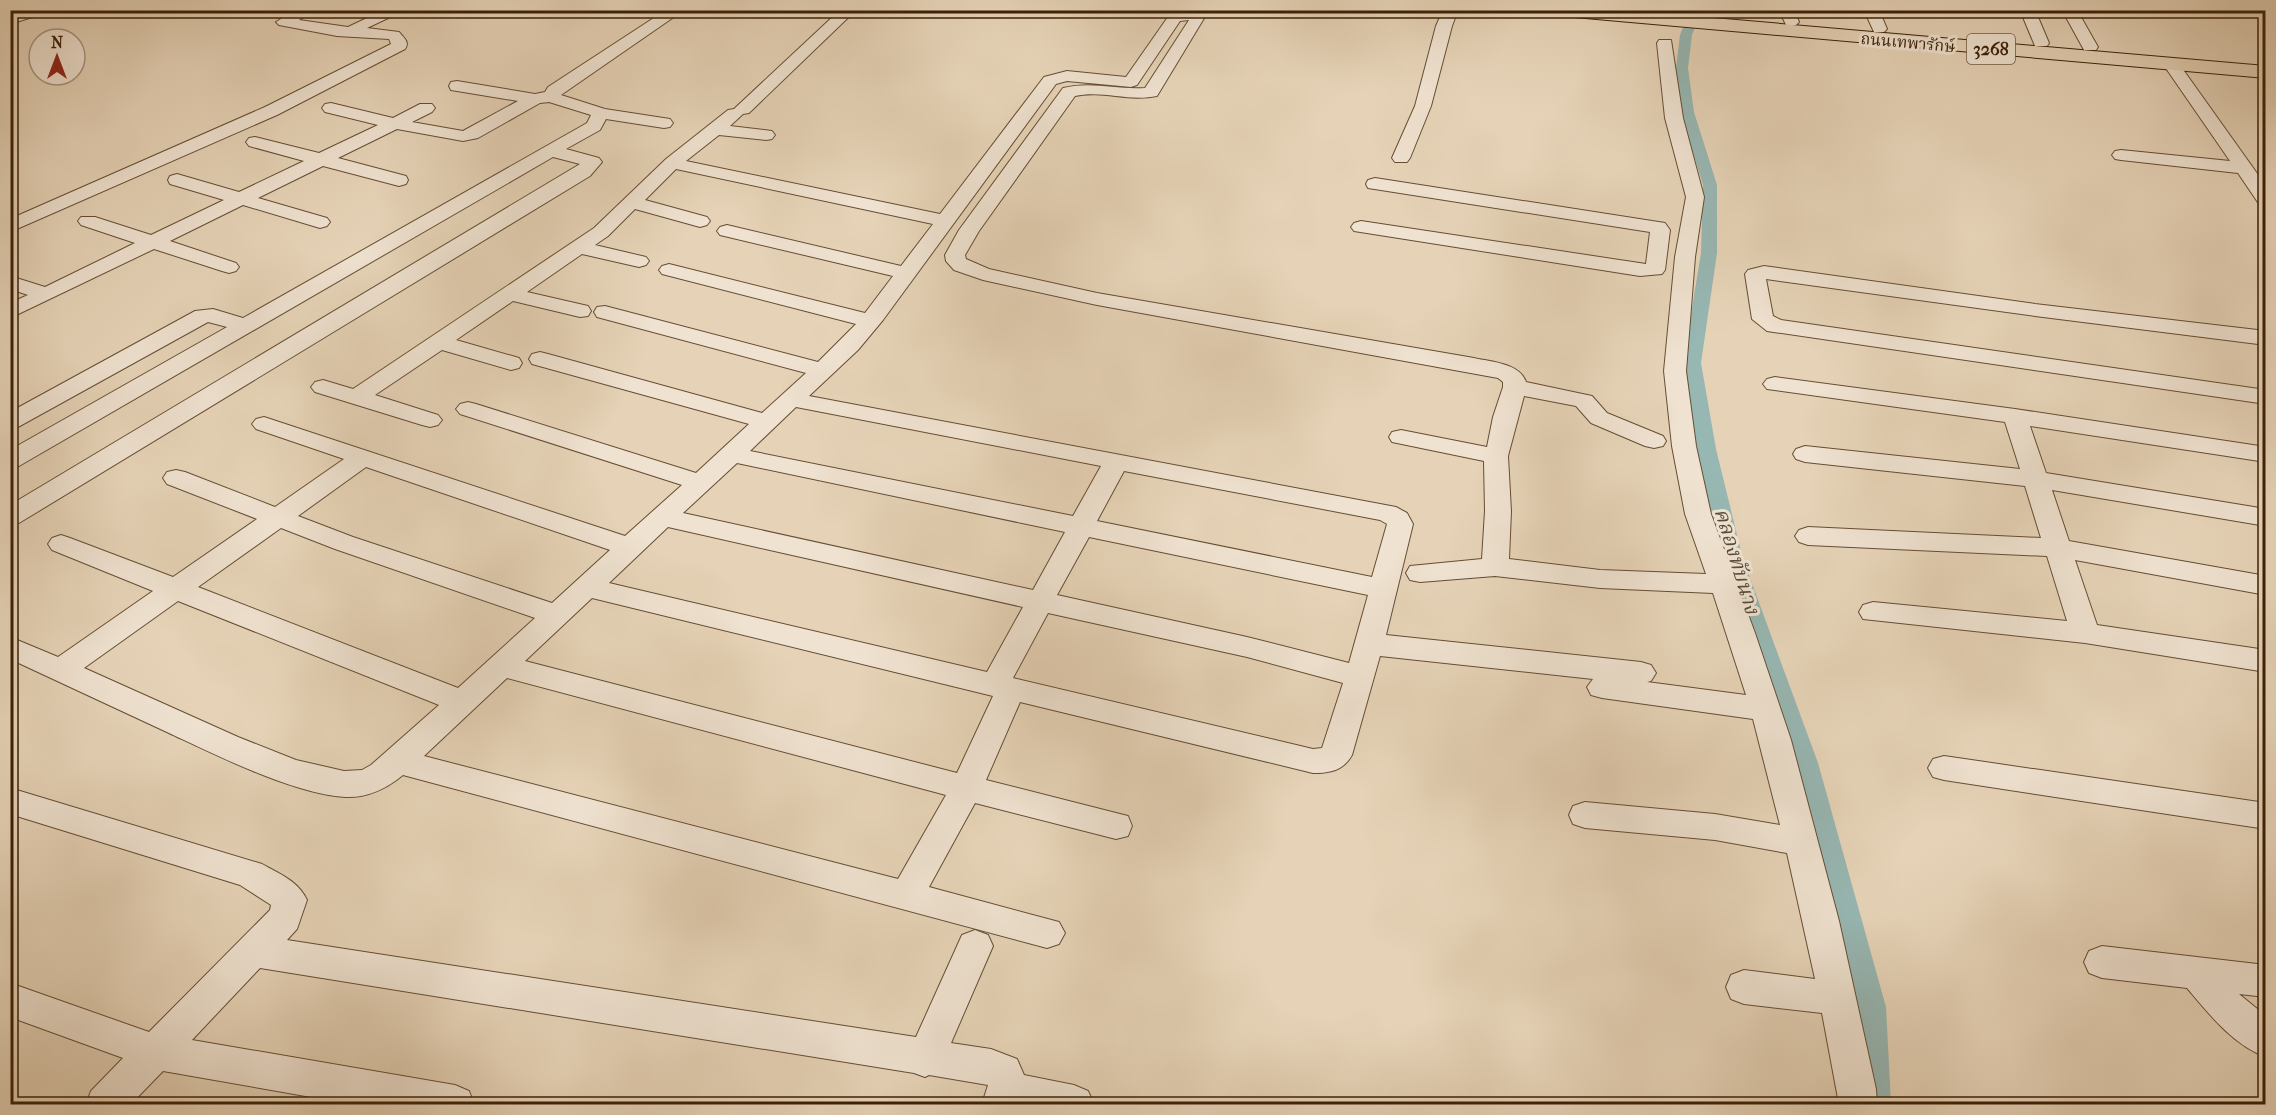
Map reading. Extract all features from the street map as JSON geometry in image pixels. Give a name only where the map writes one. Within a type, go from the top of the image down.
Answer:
[{"type":"main road","name":"ถนนเทพารักษ์","points":[[1551,10],[1665,21],[1788,16],[1879,29],[2265,63]]},
{"type":"main road","name":"ถนนเทพารักษ์","points":[[1717,20],[2265,72]]},
{"type":"street","points":[[10,20],[40,10]]},
{"type":"street","points":[[10,226],[285,104],[396,49],[400,42],[396,39],[368,36],[368,33],[345,32],[284,22],[307,10]]},
{"type":"street","points":[[345,32],[398,10]]},
{"type":"street","points":[[331,108],[397,124],[463,136],[472,134],[544,98],[677,10]]},
{"type":"street","points":[[357,397],[579,247],[633,203],[672,163],[738,112],[849,10]]},
{"type":"street","points":[[10,647],[257,759],[320,779],[343,783],[363,783],[381,774],[398,761],[850,345],[1050,80],[1067,76],[1131,82],[1172,14],[1189,15],[1192,10]]},
{"type":"street","points":[[1202,10],[1151,92],[1128,93],[1092,88],[1068,92],[969,230],[955,255],[956,261],[961,266],[983,274],[1066,293],[1474,364],[1506,373],[1514,379],[1515,387],[1496,456],[1498,511],[1495,567]]},
{"type":"street","points":[[1372,206],[1407,166],[1401,158],[1423,106],[1444,26],[1451,10]]},
{"type":"street","points":[[1871,10],[1879,29]]},
{"type":"street","points":[[2027,10],[2041,43]]},
{"type":"street","points":[[2069,10],[2090,47]]},
{"type":"street","points":[[1665,21],[1674,118],[1695,197],[1685,257],[1675,371],[1684,446],[1698,514],[1766,709],[1801,842],[1838,998],[1858,1104]]},
{"type":"street","points":[[2171,64],[2265,200]]},
{"type":"street","points":[[457,86],[544,98],[594,108],[601,112],[664,123]]},
{"type":"street","points":[[260,99],[285,104]]},
{"type":"street","points":[[10,312],[426,108]]},
{"type":"street","points":[[10,461],[594,126],[601,112]]},
{"type":"street","points":[[714,129],[766,135]]},
{"type":"street","points":[[255,142],[399,180]]},
{"type":"street","points":[[10,517],[469,242],[583,172],[592,162],[551,151]]},
{"type":"street","points":[[2121,155],[2242,168]]},
{"type":"street","points":[[672,163],[724,172],[945,221]]},
{"type":"street","points":[[177,180],[320,222]]},
{"type":"street","points":[[633,203],[700,221]]},
{"type":"street","points":[[1372,206],[1658,227],[1660,231],[1655,270],[1640,270],[1372,206]]},
{"type":"street","points":[[88,221],[229,267]]},
{"type":"street","points":[[727,231],[905,273]]},
{"type":"street","points":[[579,247],[639,261]]},
{"type":"street","points":[[669,270],[870,321]]},
{"type":"street","points":[[2265,338],[2035,310],[1764,272],[1755,274],[1763,320],[1775,326],[2265,397]]},
{"type":"street","points":[[10,282],[47,294]]},
{"type":"street","points":[[511,294],[580,311]]},
{"type":"street","points":[[605,312],[822,370]]},
{"type":"street","points":[[10,422],[203,316],[213,315],[246,327]]},
{"type":"street","points":[[439,342],[511,363]]},
{"type":"street","points":[[540,358],[765,421]]},
{"type":"street","points":[[1775,384],[2014,416],[2265,455]]},
{"type":"street","points":[[323,387],[430,420]]},
{"type":"street","points":[[1515,387],[1584,400],[1599,418],[1654,441]]},
{"type":"street","points":[[585,587],[1313,761],[1327,761],[1336,755],[1369,644],[1400,524],[1398,519],[789,399]]},
{"type":"street","points":[[468,409],[699,482]]},
{"type":"street","points":[[2014,416],[2085,633]]},
{"type":"street","points":[[264,424],[629,547]]},
{"type":"street","points":[[1401,437],[1496,456]]},
{"type":"street","points":[[730,454],[1383,589]]},
{"type":"street","points":[[1805,454],[2035,479],[2265,518]]},
{"type":"street","points":[[60,670],[364,457]]},
{"type":"street","points":[[907,895],[966,789],[1003,686],[1041,602],[1116,462]]},
{"type":"street","points":[[176,478],[344,543],[556,615]]},
{"type":"street","points":[[661,517],[1247,647],[1359,676]]},
{"type":"street","points":[[1808,536],[2058,548],[2265,586]]},
{"type":"street","points":[[61,544],[461,701]]},
{"type":"street","points":[[1420,573],[1495,567],[1600,579],[1723,584]]},
{"type":"street","points":[[1873,612],[2085,633],[2265,661]]},
{"type":"street","points":[[1369,644],[1641,673]]},
{"type":"street","points":[[500,665],[966,789],[1116,826]]},
{"type":"street","points":[[1602,687],[1766,709]]},
{"type":"street","points":[[398,761],[1047,933]]},
{"type":"street","points":[[1944,768],[2265,816]]},
{"type":"street","points":[[10,801],[250,874],[280,891],[290,900],[285,918],[105,1104]]},
{"type":"street","points":[[1586,815],[1714,827],[1801,842]]},
{"type":"street","points":[[925,1059],[975,946]]},
{"type":"street","points":[[255,951],[925,1059],[991,1067],[1003,1072],[1008,1083],[1005,1098],[1074,1104]]},
{"type":"street","points":[[2102,962],[2265,981]]},
{"type":"street","points":[[2196,972],[2228,1008],[2265,1040]]},
{"type":"street","points":[[1744,987],[1838,998]]},
{"type":"street","points":[[10,1000],[155,1052],[455,1104]]},
{"type":"waterway","name":"คลองทับนาง","points":[[1696,10],[1686,35],[1682,68],[1687,112],[1710,185],[1709,253],[1692,363],[1706,449],[1732,559],[1806,763],[1872,1007],[1876,1104]]}]
